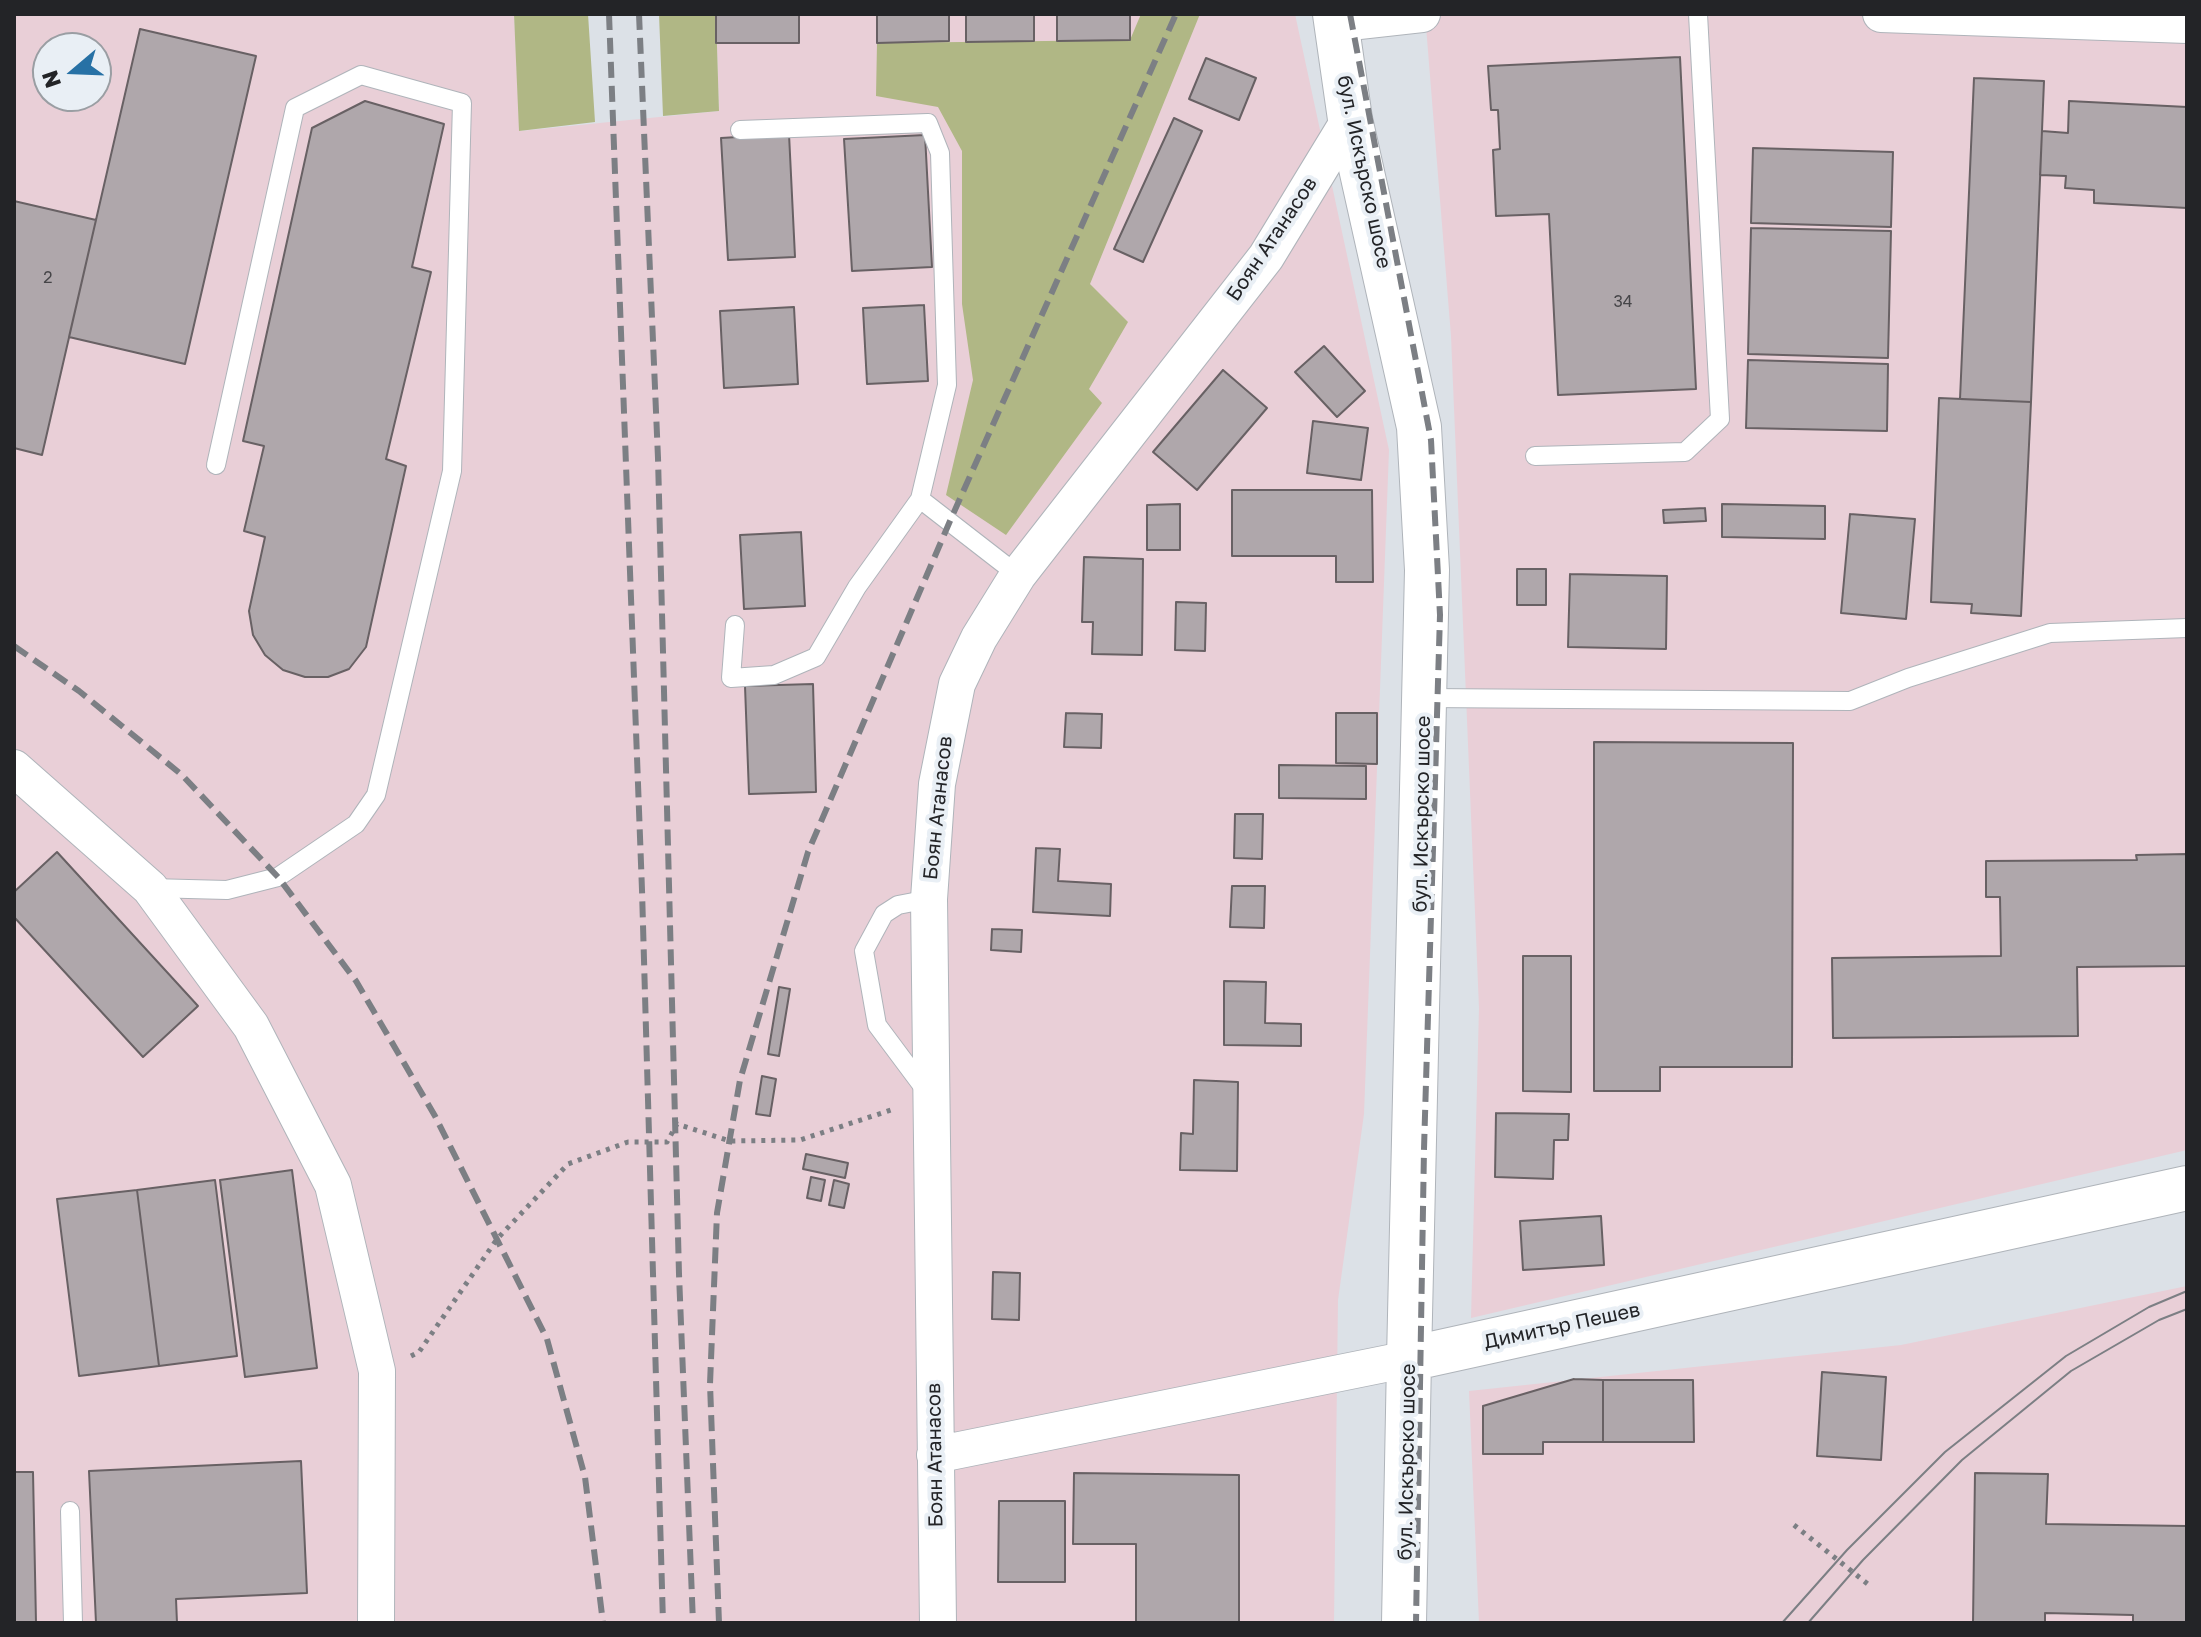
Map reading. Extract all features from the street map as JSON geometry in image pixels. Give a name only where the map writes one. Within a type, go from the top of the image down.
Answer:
[{"type":"street","points":[[1336,21],[1422,14]]},
{"type":"street","points":[[1881,14],[2187,25]]},
{"type":"street","name":"бул. Искърско шосе","points":[[1336,21],[1350,119],[1419,427],[1427,570],[1404,1623]]},
{"type":"street","name":"Боян Атанасов","points":[[938,1623],[929,899],[937,784],[957,684],[979,638],[1018,575],[1266,257],[1350,119]]},
{"type":"street","points":[[14,768],[150,888],[251,1026],[333,1185],[377,1371],[376,1623]]},
{"type":"street","name":"Димитър Пешев","points":[[935,1455],[1409,1359],[2187,1188]]},
{"type":"lane","points":[[1535,456],[1685,452],[1720,419],[1698,14]]},
{"type":"lane","points":[[150,888],[227,890],[278,877],[356,824],[376,795],[452,471],[462,103],[361,75],[295,108],[216,465]]},
{"type":"lane","points":[[735,625],[731,678],[774,675],[816,657],[857,587],[920,499],[947,385],[940,153],[928,123],[740,130]]},
{"type":"lane","points":[[920,499],[1018,575]]},
{"type":"lane","points":[[1425,698],[1850,701],[1908,678],[2050,633],[2187,628]]},
{"type":"lane","points":[[929,899],[898,905],[884,914],[864,951],[877,1025],[931,1097]]},
{"type":"lane","points":[[70,1511],[73,1623]]},
{"type":"path","points":[[377,1371],[419,1352],[497,1239],[568,1164],[628,1142],[667,1142],[677,1124],[730,1141],[800,1140],[931,1097]]},
{"type":"path","points":[[1794,1525],[1869,1585]]},
{"type":"shaded area","points":[[14,14],[514,14],[520,131],[719,111],[716,14],[1295,14],[1389,450],[1364,1114],[1338,1300],[1334,1623],[14,1623]]},
{"type":"shaded area","points":[[1425,14],[2187,14],[2187,1150],[1471,1318],[1479,1008],[1451,336]]},
{"type":"shaded area","points":[[2187,1286],[2187,1623],[1479,1623],[1469,1391],[1901,1345]]},
{"type":"green space","points":[[514,14],[588,14],[595,122],[519,131]]},
{"type":"green space","points":[[659,14],[716,14],[719,111],[663,116]]},
{"type":"green space","points":[[1141,14],[1200,14],[1090,284],[1128,322],[1089,389],[1102,403],[1006,535],[946,495],[973,380],[962,304],[962,151],[938,107],[876,96],[877,43],[1130,40]]},
{"type":"building","points":[[716,14],[799,14],[799,43],[716,43]]},
{"type":"building","points":[[877,14],[949,14],[949,41],[877,43]]},
{"type":"building","points":[[966,14],[1034,14],[1034,41],[966,42]]},
{"type":"building","points":[[1057,14],[1130,14],[1130,40],[1057,41]]},
{"type":"building","points":[[140,29],[256,56],[185,364],[69,337]]},
{"type":"building","points":[[1680,57],[1696,389],[1558,395],[1549,214],[1496,216],[1493,150],[1500,149],[1498,110],[1491,110],[1488,66]]},
{"type":"building","points":[[1206,58],[1256,78],[1239,120],[1189,99]]},
{"type":"building","points":[[1974,78],[2044,81],[2031,402],[1960,399]]},
{"type":"building","points":[[365,101],[444,124],[412,267],[431,272],[386,459],[406,466],[366,647],[349,669],[328,677],[305,677],[283,670],[265,655],[253,635],[249,611],[265,537],[244,531],[264,446],[243,441],[312,128]]},
{"type":"building","points":[[2069,101],[2187,107],[2187,208],[2094,203],[2094,190],[2065,188],[2066,176],[2040,175],[2042,131],[2068,133]]},
{"type":"building","points":[[1174,118],[1202,131],[1143,262],[1114,249]]},
{"type":"building","points":[[789,134],[795,257],[728,260],[721,138]]},
{"type":"building","points":[[925,135],[932,267],[852,271],[844,139]]},
{"type":"building","points":[[1753,148],[1893,152],[1891,227],[1751,223]]},
{"type":"building","points":[[14,201],[96,220],[42,455],[14,448]]},
{"type":"building","points":[[1751,228],[1891,231],[1888,358],[1748,354]]},
{"type":"building","points":[[924,305],[928,381],[867,384],[863,308]]},
{"type":"building","points":[[794,307],[798,384],[724,388],[720,311]]},
{"type":"building","points":[[1324,346],[1365,391],[1337,417],[1295,372]]},
{"type":"building","points":[[1748,360],[1888,364],[1887,431],[1746,428]]},
{"type":"building","points":[[1223,370],[1267,408],[1197,490],[1153,452]]},
{"type":"building","points":[[1939,398],[2031,402],[2021,616],[1971,613],[1972,604],[1931,602]]},
{"type":"building","points":[[1313,421],[1368,428],[1361,480],[1307,473]]},
{"type":"building","points":[[1232,490],[1372,490],[1373,582],[1336,582],[1336,556],[1232,556]]},
{"type":"building","points":[[1180,504],[1180,550],[1147,550],[1147,505]]},
{"type":"building","points":[[1722,504],[1825,506],[1825,539],[1722,537]]},
{"type":"building","points":[[1705,508],[1706,521],[1664,523],[1663,510]]},
{"type":"building","points":[[1850,514],[1915,519],[1906,619],[1841,613]]},
{"type":"building","points":[[801,532],[805,606],[744,609],[740,535]]},
{"type":"building","points":[[1084,557],[1143,559],[1142,655],[1092,654],[1093,622],[1082,622]]},
{"type":"building","points":[[1517,569],[1546,569],[1546,605],[1517,605]]},
{"type":"building","points":[[1570,574],[1667,576],[1666,649],[1568,647]]},
{"type":"building","points":[[1176,602],[1206,603],[1205,651],[1175,650]]},
{"type":"building","points":[[813,684],[816,792],[749,794],[745,686]]},
{"type":"building","points":[[1066,713],[1102,714],[1101,748],[1064,747]]},
{"type":"building","points":[[1336,713],[1377,713],[1377,764],[1336,763]]},
{"type":"building","points":[[1594,742],[1793,743],[1792,1067],[1660,1067],[1660,1091],[1594,1091]]},
{"type":"building","points":[[1279,765],[1366,766],[1366,799],[1279,798]]},
{"type":"building","points":[[1235,814],[1263,814],[1262,859],[1234,858]]},
{"type":"building","points":[[1036,848],[1060,849],[1058,881],[1111,884],[1110,916],[1033,912]]},
{"type":"building","points":[[57,852],[198,1006],[143,1057],[14,917],[14,892]]},
{"type":"building","points":[[2187,854],[2187,966],[2077,967],[2078,1036],[1833,1038],[1832,958],[2001,956],[2000,897],[1986,897],[1986,861],[2137,860],[2136,855]]},
{"type":"building","points":[[1232,886],[1265,886],[1264,928],[1230,927]]},
{"type":"building","points":[[992,929],[1022,930],[1021,952],[991,950]]},
{"type":"building","points":[[1523,956],[1571,956],[1571,1092],[1523,1091]]},
{"type":"building","points":[[1224,981],[1266,982],[1265,1023],[1301,1024],[1301,1046],[1224,1045]]},
{"type":"building","points":[[779,987],[790,989],[779,1056],[768,1054]]},
{"type":"building","points":[[762,1076],[776,1079],[770,1116],[756,1114]]},
{"type":"building","points":[[1194,1080],[1238,1082],[1237,1171],[1180,1170],[1181,1133],[1193,1134]]},
{"type":"building","points":[[1496,1113],[1569,1114],[1568,1140],[1554,1140],[1553,1179],[1495,1177]]},
{"type":"building","points":[[806,1154],[848,1163],[845,1178],[803,1169]]},
{"type":"building","points":[[292,1170],[317,1368],[245,1377],[220,1180]]},
{"type":"building","points":[[811,1177],[825,1180],[821,1201],[807,1198]]},
{"type":"building","points":[[215,1180],[237,1356],[159,1366],[137,1190]]},
{"type":"building","points":[[834,1180],[849,1184],[844,1208],[829,1205]]},
{"type":"building","points":[[137,1190],[159,1366],[79,1376],[57,1199]]},
{"type":"building","points":[[1601,1216],[1604,1265],[1523,1270],[1520,1221]]},
{"type":"building","points":[[993,1272],[1020,1273],[1019,1320],[992,1319]]},
{"type":"building","points":[[1822,1372],[1886,1377],[1881,1460],[1817,1456]]},
{"type":"building","points":[[1574,1379],[1603,1380],[1603,1442],[1543,1442],[1543,1454],[1483,1454],[1483,1406]]},
{"type":"building","points":[[1603,1380],[1693,1380],[1694,1442],[1603,1442]]},
{"type":"building","points":[[301,1461],[307,1593],[176,1599],[177,1623],[96,1623],[89,1471]]},
{"type":"building","points":[[14,1472],[33,1472],[36,1623],[14,1623]]},
{"type":"building","points":[[1074,1473],[1239,1475],[1239,1623],[1136,1623],[1136,1544],[1073,1544]]},
{"type":"building","points":[[1975,1473],[2048,1474],[2046,1524],[2187,1526],[2187,1623],[2133,1623],[2133,1615],[2045,1613],[2045,1623],[1973,1623]]},
{"type":"building","points":[[999,1501],[1065,1501],[1065,1582],[998,1582]]},
{"type":"tram line","points":[[1782,1623],[1847,1550],[1945,1452],[2066,1356],[2149,1307],[2187,1291]]},
{"type":"tram line","points":[[1808,1623],[1863,1560],[1962,1460],[2071,1371],[2159,1320],[2187,1309]]},
{"type":"railway","points":[[609,14],[642,890],[663,1623]]},
{"type":"railway","points":[[639,14],[658,458],[679,1274],[693,1623]]},
{"type":"railway","points":[[719,1623],[710,1384],[717,1213],[740,1080],[808,852],[950,521],[1176,14]]},
{"type":"railway","points":[[1350,14],[1431,440],[1440,615],[1424,1149],[1416,1623]]},
{"type":"railway","points":[[14,646],[79,691],[182,775],[278,877],[356,981],[435,1116],[547,1339],[585,1477],[603,1623]]}]
